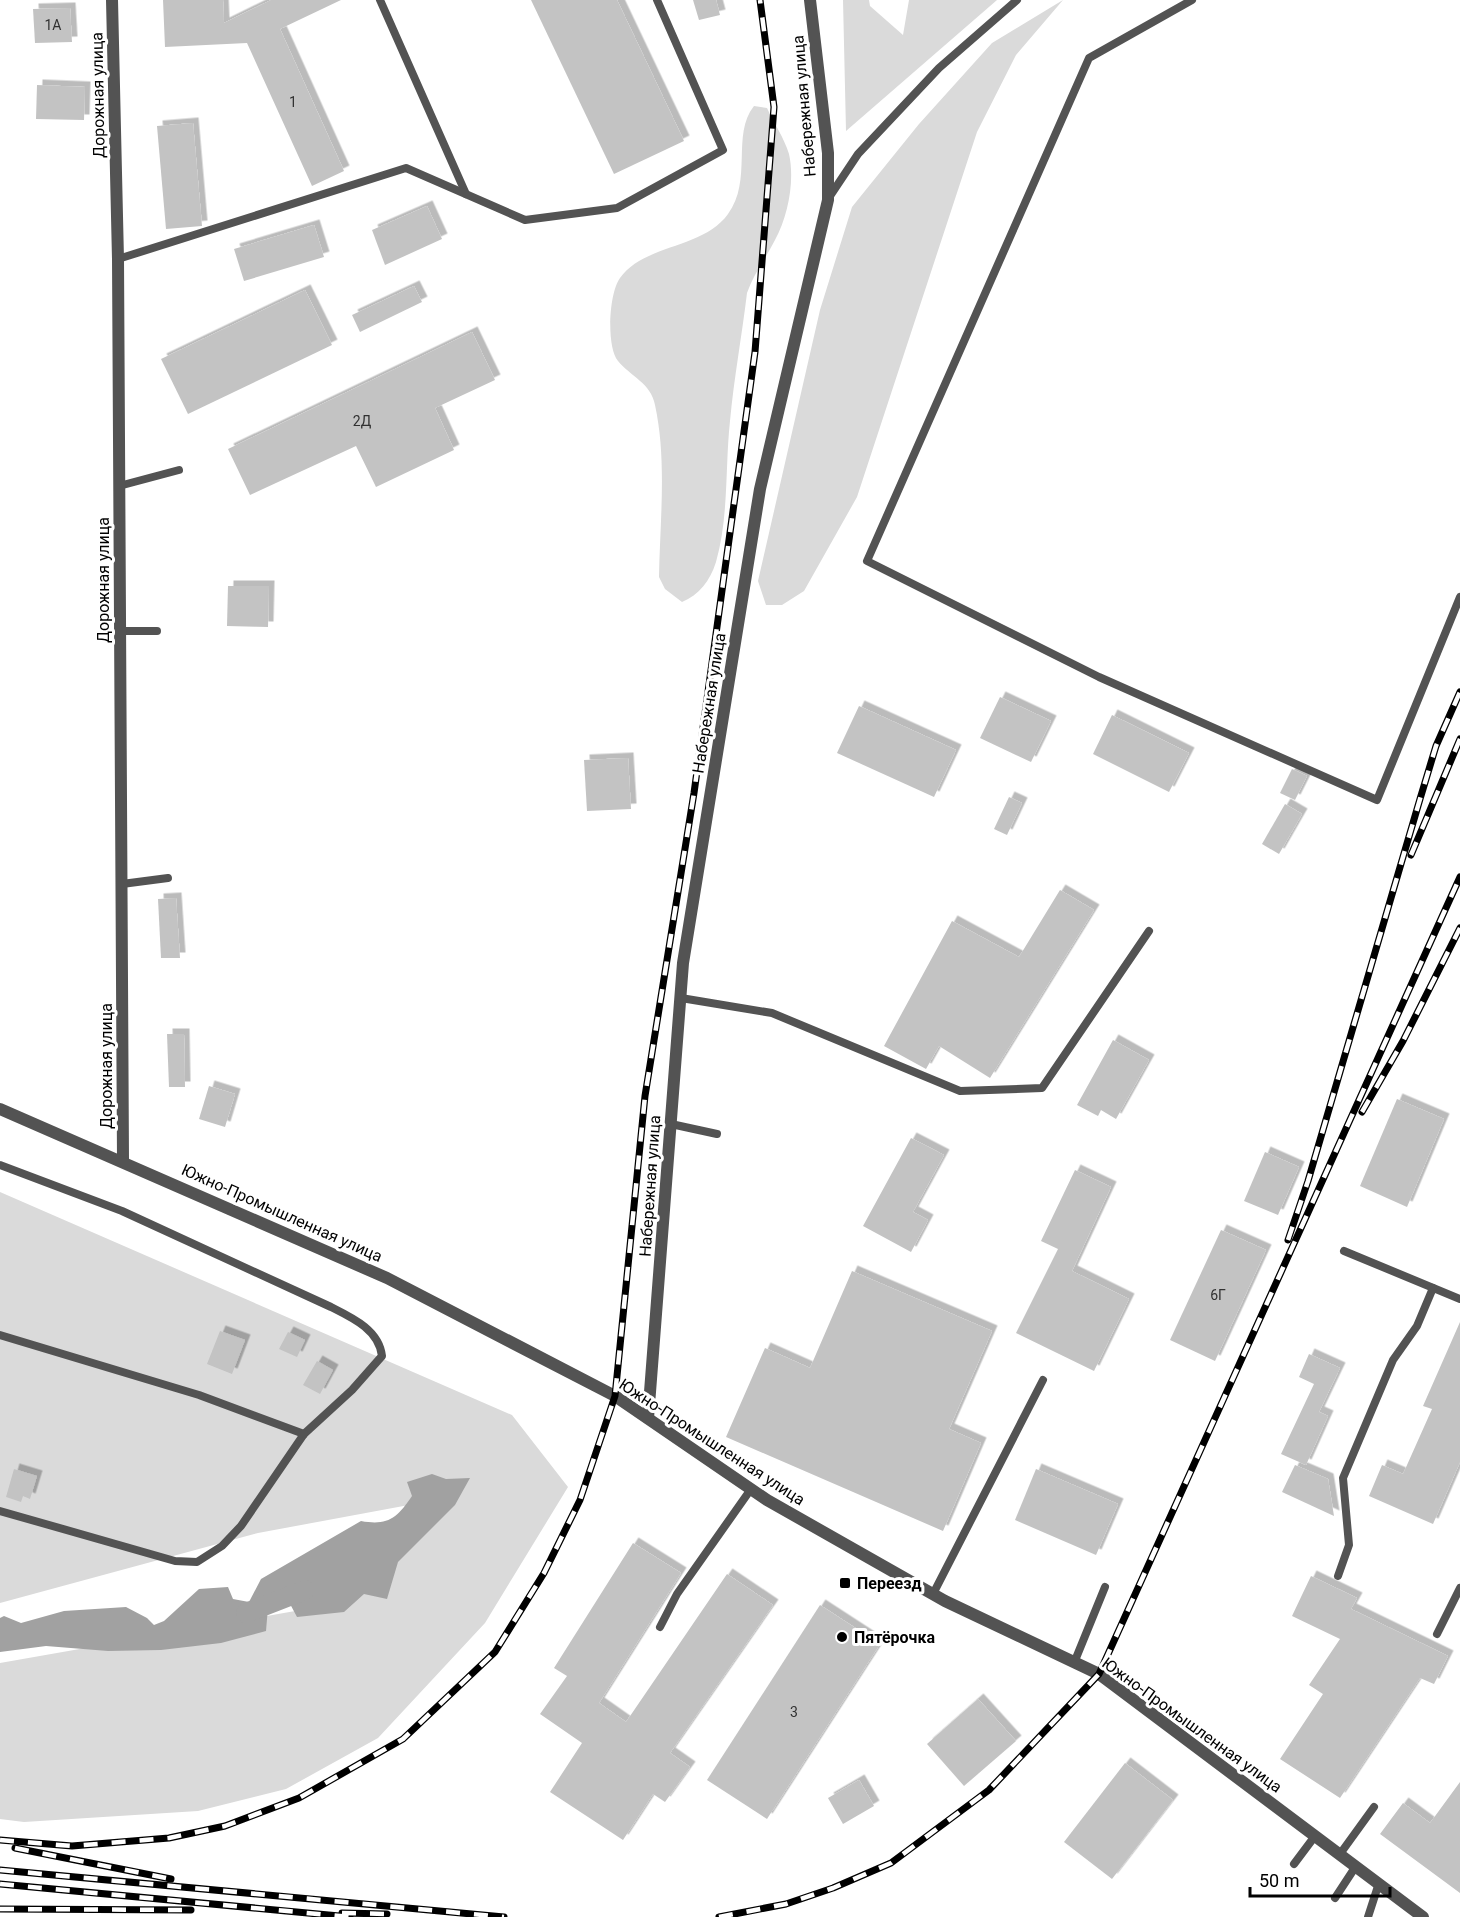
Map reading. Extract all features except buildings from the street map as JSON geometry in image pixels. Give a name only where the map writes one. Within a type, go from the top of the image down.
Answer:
[{"type":"street","name":"Дорожная улица","points":[[112,0],[118,259],[123,1160]]},
{"type":"street","name":"Набережная улица","points":[[648,1418],[683,963],[760,489],[828,200],[828,153],[810,0]]},
{"type":"street","name":"Южно-Промышленная улица","points":[[0,1109],[123,1160],[387,1278],[615,1396],[751,1489],[933,1594],[1099,1674],[1423,1917]]},
{"type":"lane","points":[[380,0],[466,194]]},
{"type":"lane","points":[[118,259],[406,168],[525,220],[617,208],[723,150],[657,0]]},
{"type":"lane","points":[[828,200],[858,154],[939,68],[1017,0]]},
{"type":"lane","points":[[1192,0],[1089,58],[867,561],[1099,676],[1377,800],[1460,597]]},
{"type":"lane","points":[[119,486],[178,470]]},
{"type":"lane","points":[[120,631],[157,631]]},
{"type":"lane","points":[[122,884],[168,878]]},
{"type":"lane","points":[[681,998],[772,1013],[960,1091],[1041,1088],[1149,931]]},
{"type":"lane","points":[[671,1124],[717,1134]]},
{"type":"lane","points":[[0,1165],[65,1187],[179,1235],[361,1322],[381,1345],[382,1356],[352,1390],[304,1434],[241,1526],[222,1546],[196,1562],[175,1561],[0,1511]]},
{"type":"lane","points":[[1344,1251],[1460,1299]]},
{"type":"lane","points":[[1338,1576],[1349,1545],[1343,1478],[1393,1360],[1417,1326],[1433,1288]]},
{"type":"lane","points":[[0,1335],[199,1395],[304,1434]]},
{"type":"lane","points":[[933,1594],[1042,1380]]},
{"type":"lane","points":[[660,1627],[676,1594],[751,1489]]},
{"type":"lane","points":[[1074,1663],[1105,1587]]},
{"type":"lane","points":[[1437,1634],[1460,1588]]},
{"type":"lane","points":[[1340,1854],[1374,1807]]},
{"type":"lane","points":[[1294,1864],[1315,1836]]},
{"type":"lane","points":[[1335,1898],[1356,1866]]},
{"type":"lane","points":[[1368,1917],[1379,1883]]},
{"type":"shaded area","points":[[843,0],[869,0],[870,6],[903,35],[909,0],[997,0],[846,131]]},
{"type":"shaded area","points":[[1063,0],[1016,55],[977,132],[857,497],[804,591],[782,605],[766,605],[758,581],[820,310],[852,207],[919,124],[992,43]]},
{"type":"shaded area","points":[[754,106],[767,108],[782,136],[791,164],[791,187],[780,231],[747,293],[728,438],[723,527],[716,562],[703,587],[682,602],[665,589],[659,577],[662,469],[655,405],[645,385],[618,361],[614,354],[610,332],[611,307],[616,285],[631,267],[658,252],[704,234],[728,214],[739,187],[744,130],[747,118]]},
{"type":"shaded area","points":[[0,1192],[512,1415],[568,1487],[485,1623],[378,1738],[286,1789],[198,1811],[24,1822],[0,1819],[0,1663],[352,1601],[452,1497],[258,1533],[0,1603]]},
{"type":"shaded area","points":[[432,1474],[446,1479],[470,1478],[455,1505],[398,1562],[387,1599],[364,1594],[344,1612],[297,1617],[289,1602],[276,1599],[268,1607],[266,1631],[221,1643],[161,1650],[108,1651],[46,1646],[0,1652],[0,1618],[4,1616],[21,1623],[64,1611],[126,1607],[147,1618],[154,1625],[164,1621],[199,1589],[228,1587],[233,1599],[249,1602],[261,1579],[361,1521],[378,1522],[391,1519],[402,1510],[412,1496],[407,1482]]},
{"type":"waterway","points":[[246,1613],[305,1590]]},
{"type":"railway","points":[[0,1840],[72,1846],[169,1838],[225,1826],[299,1798],[403,1739],[495,1652],[544,1573],[580,1500],[615,1396],[645,1096],[694,793],[755,352],[774,107],[760,0]]},
{"type":"railway","points":[[1288,1240],[1308,1181],[1436,746],[1460,692]]},
{"type":"railway","points":[[1411,855],[1460,739]]},
{"type":"railway","points":[[719,1917],[786,1904],[833,1888],[891,1863],[989,1790],[1099,1674],[1460,877]]},
{"type":"railway","points":[[1362,1112],[1403,1041],[1460,928]]},
{"type":"railway","points":[[15,1848],[171,1879]]},
{"type":"railway","points":[[0,1870],[504,1917]]},
{"type":"railway","points":[[0,1884],[350,1917]]},
{"type":"railway","points":[[0,1909],[191,1910]]},
{"type":"railway","points":[[342,1913],[387,1914]]},
{"type":"place","name":"Переезд","points":[[845,1583]]},
{"type":"place","name":"Пятёрочка","points":[[842,1637]]}]
